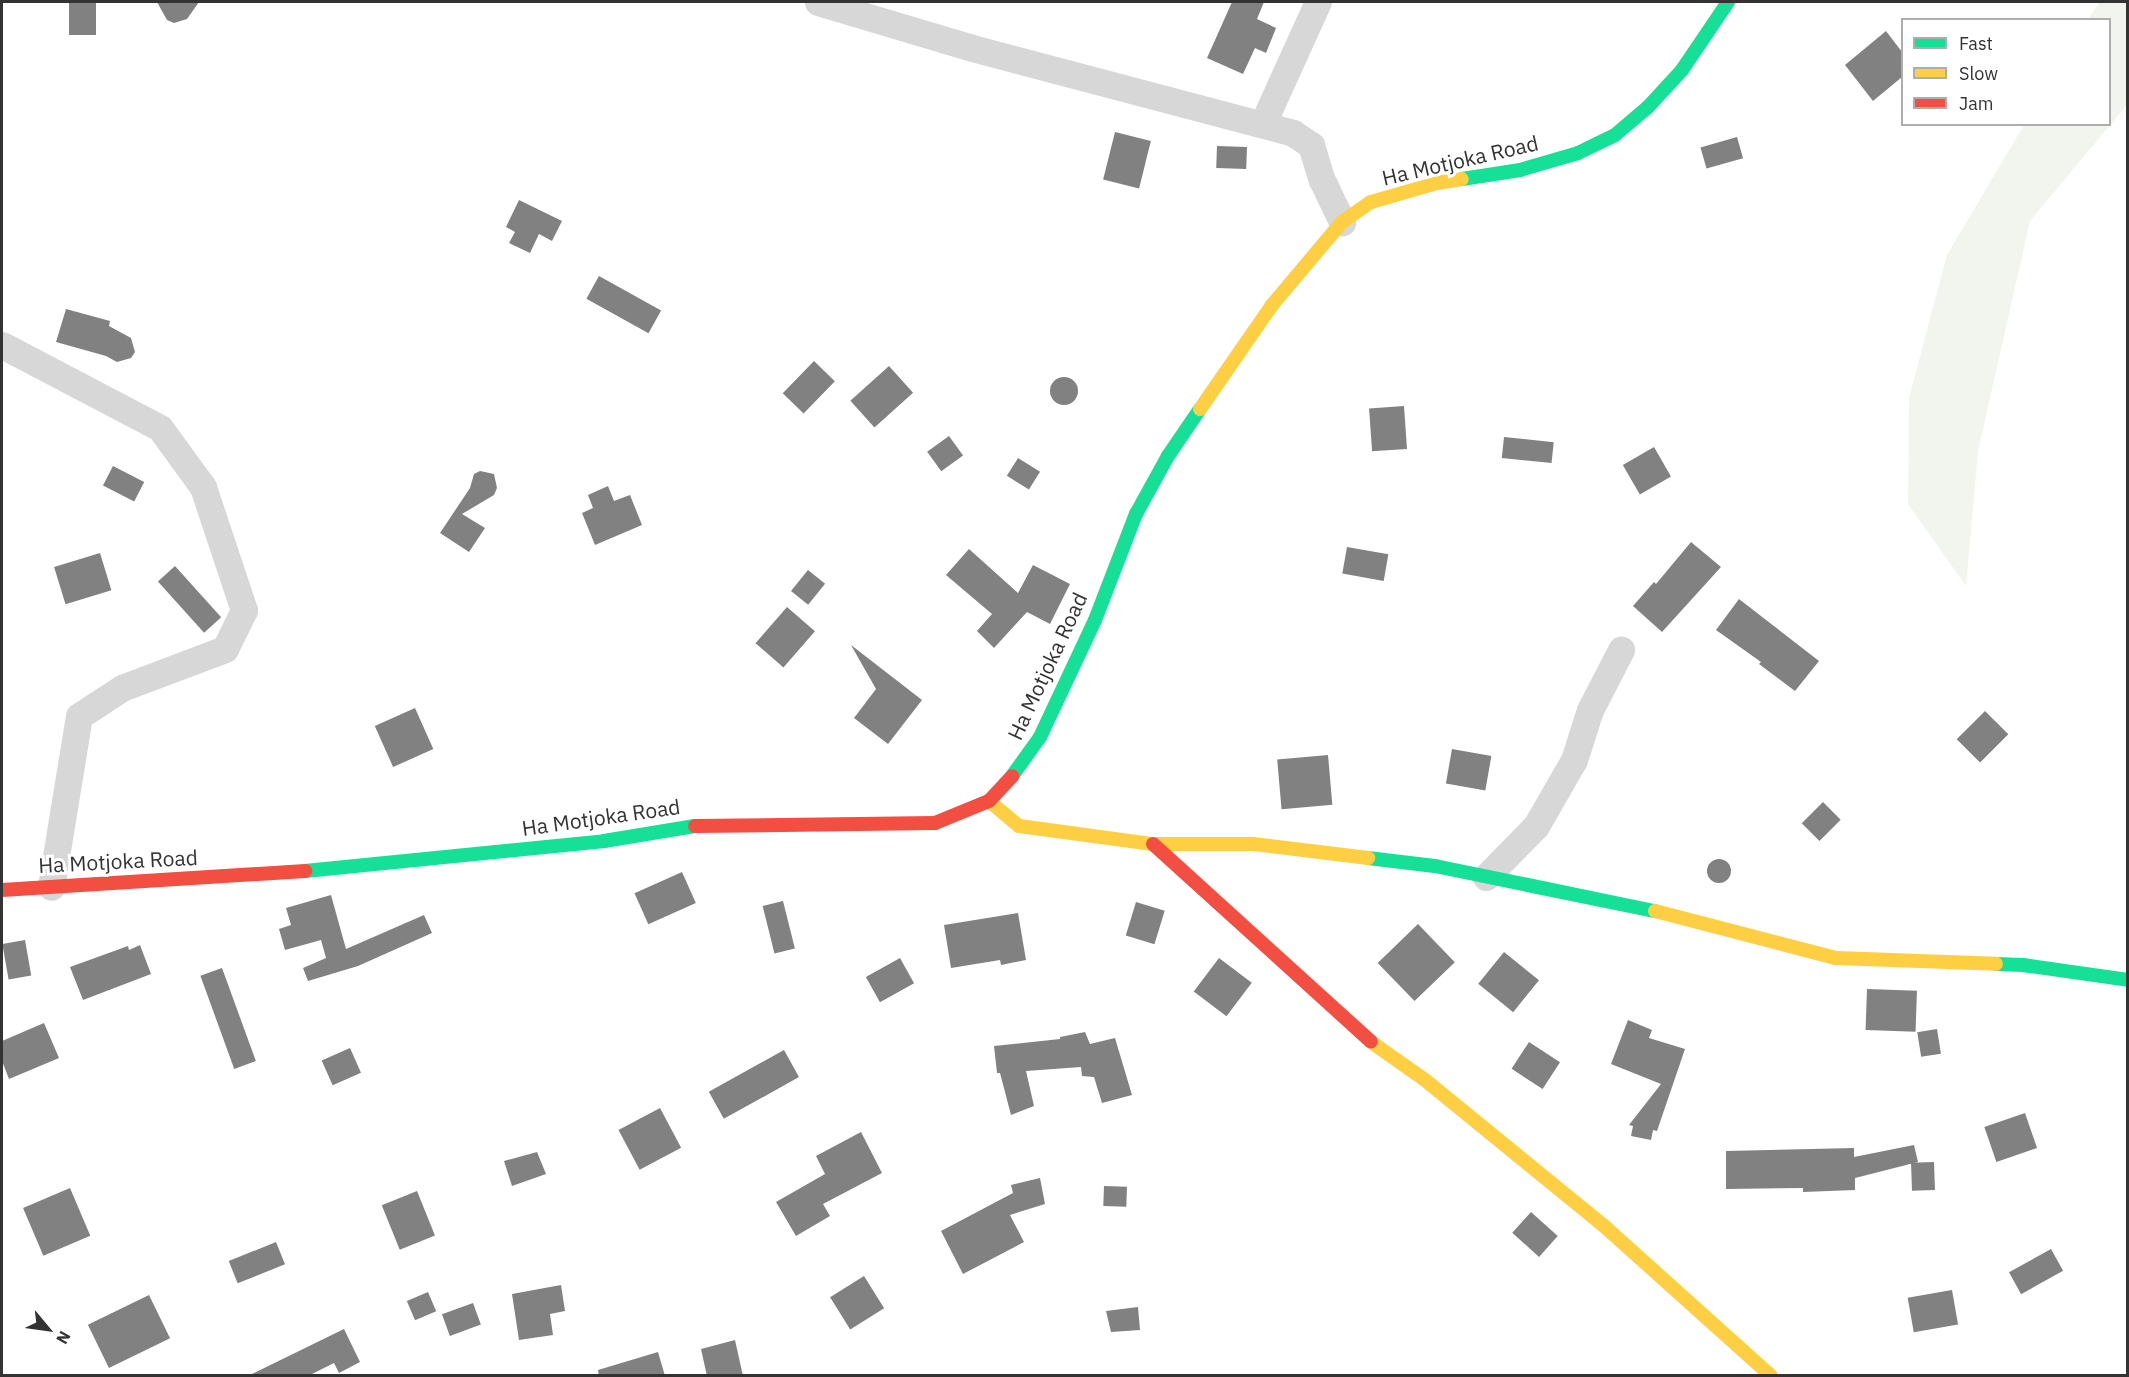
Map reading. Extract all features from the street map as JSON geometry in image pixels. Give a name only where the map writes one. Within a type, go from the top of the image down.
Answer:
[{"type":"street","points":[[818,2],[972,48],[1263,123],[1293,133],[1311,145],[1322,180],[1342,222]]},
{"type":"street","points":[[1263,123],[1318,2]]},
{"type":"street","name":"Ha Motjoka Road","points":[[2,890],[340,869],[604,841],[705,824],[935,824],[989,801],[1022,765],[1040,737],[1095,620],[1136,514],[1168,456],[1272,305],[1342,222],[1371,202],[1395,194],[1437,183],[1520,170],[1578,153],[1615,135],[1648,107],[1682,70],[1728,2]]},
{"type":"street","points":[[2,345],[160,428],[203,487],[244,610],[225,649],[122,688],[79,717],[51,886]]},
{"type":"street","points":[[1486,877],[1536,826],[1574,760],[1590,710],[1621,650]]},
{"type":"street","points":[[989,801],[1019,826],[1153,844],[1253,844],[1435,866],[1680,915],[1836,958],[2023,965],[2127,980]]},
{"type":"street","points":[[1153,844],[1380,1050],[1425,1080],[1604,1226],[1771,1376]]},
{"type":"shaded area","points":[[2100,2],[2127,2],[2127,105],[2111,124],[2111,18],[2089,18]]},
{"type":"shaded area","points":[[2023,126],[2109,126],[2030,221],[1978,451],[1966,586],[1908,504],[1909,398],[1947,255]]},
{"type":"building","points":[[69,2],[96,2],[96,35],[69,35]]},
{"type":"building","points":[[157,2],[199,2],[187,19],[174,23],[167,20]]},
{"type":"building","points":[[1232,2],[1264,2],[1257,19],[1276,28],[1266,53],[1255,48],[1243,74],[1207,58]]},
{"type":"building","points":[[1886,31],[1901,51],[1901,78],[1873,101],[1845,65]]},
{"type":"building","points":[[1115,132],[1151,141],[1139,188],[1103,180]]},
{"type":"building","points":[[1737,137],[1743,158],[1707,169],[1700,147]]},
{"type":"building","points":[[1217,146],[1247,147],[1246,169],[1216,168]]},
{"type":"building","points":[[519,200],[562,221],[552,241],[539,234],[530,253],[509,243],[515,232],[506,227]]},
{"type":"building","points":[[599,276],[661,310],[648,333],[586,299]]},
{"type":"building","points":[[66,309],[110,321],[109,326],[131,338],[135,352],[131,358],[117,362],[106,356],[56,342]]},
{"type":"building","points":[[814,361],[835,381],[804,414],[783,393]]},
{"type":"building","points":[[889,366],[913,393],[874,428],[850,401]]},
{"type":"building","points":[[1064,377],[1074,381],[1078,391],[1074,401],[1064,405],[1054,401],[1050,391],[1054,381]]},
{"type":"building","points":[[1404,406],[1407,449],[1372,451],[1369,408]]},
{"type":"building","points":[[949,436],[963,455],[941,471],[927,452]]},
{"type":"building","points":[[1504,437],[1554,442],[1552,463],[1502,458]]},
{"type":"building","points":[[1654,447],[1671,476],[1640,494],[1623,465]]},
{"type":"building","points":[[1018,458],[1040,472],[1029,490],[1007,476]]},
{"type":"building","points":[[113,466],[144,482],[134,501],[103,486]]},
{"type":"building","points":[[480,471],[494,474],[497,488],[494,495],[462,514],[485,528],[469,552],[440,533],[470,488],[474,474]]},
{"type":"building","points":[[608,486],[614,501],[630,495],[642,525],[595,545],[582,513],[593,508],[588,495]]},
{"type":"building","points":[[1691,542],[1721,567],[1662,632],[1633,606],[1654,582],[1656,584]]},
{"type":"building","points":[[1347,547],[1388,554],[1384,581],[1342,574]]},
{"type":"building","points":[[969,549],[1018,593],[1033,565],[1070,584],[1050,624],[1027,612],[994,648],[977,631],[992,614],[946,575]]},
{"type":"building","points":[[100,553],[111,590],[65,604],[54,567]]},
{"type":"building","points":[[175,566],[221,617],[204,633],[158,581]]},
{"type":"building","points":[[808,570],[825,584],[808,605],[791,591]]},
{"type":"building","points":[[1739,599],[1819,661],[1795,691],[1759,664],[1761,662],[1716,630]]},
{"type":"building","points":[[787,607],[815,631],[783,668],[756,643]]},
{"type":"building","points":[[851,645],[922,700],[888,744],[854,718],[876,689]]},
{"type":"building","points":[[415,708],[433,749],[393,767],[375,726]]},
{"type":"building","points":[[1985,711],[2008,734],[1980,763],[1957,739]]},
{"type":"building","points":[[1452,749],[1491,756],[1485,790],[1446,783]]},
{"type":"building","points":[[1328,755],[1332,805],[1282,809],[1277,759]]},
{"type":"building","points":[[1823,802],[1841,820],[1819,841],[1802,823]]},
{"type":"building","points":[[1719,859],[1724,860],[1730,866],[1730,876],[1724,882],[1719,883],[1714,882],[1708,876],[1707,871],[1708,866],[1714,860]]},
{"type":"building","points":[[682,872],[696,903],[648,924],[634,893]]},
{"type":"building","points":[[331,895],[346,949],[424,915],[432,933],[358,966],[308,981],[303,968],[326,958],[321,940],[285,950],[279,929],[291,925],[286,908]]},
{"type":"building","points":[[783,901],[795,949],[774,954],[763,906]]},
{"type":"building","points":[[1136,902],[1165,911],[1154,944],[1126,935]]},
{"type":"building","points":[[1018,913],[1026,960],[1001,965],[1000,960],[951,968],[944,925]]},
{"type":"building","points":[[1418,924],[1455,962],[1415,1001],[1378,963]]},
{"type":"building","points":[[25,940],[31,975],[9,979],[2,944]]},
{"type":"building","points":[[140,945],[151,974],[83,1000],[70,967],[128,946],[129,950]]},
{"type":"building","points":[[1504,952],[1539,980],[1513,1012],[1478,984]]},
{"type":"building","points":[[900,958],[914,983],[880,1002],[866,977]]},
{"type":"building","points":[[1219,958],[1252,983],[1226,1016],[1194,992]]},
{"type":"building","points":[[222,968],[256,1061],[234,1069],[200,976]]},
{"type":"building","points":[[1867,989],[1917,991],[1916,1032],[1866,1030]]},
{"type":"building","points":[[1628,1020],[1652,1030],[1649,1038],[1685,1049],[1657,1131],[1653,1130],[1651,1140],[1631,1136],[1633,1126],[1629,1125],[1661,1084],[1611,1064]]},
{"type":"building","points":[[44,1023],[59,1058],[9,1079],[2,1061],[2,1041]]},
{"type":"building","points":[[1937,1029],[1941,1054],[1921,1057],[1917,1032]]},
{"type":"building","points":[[1085,1032],[1090,1044],[1115,1038],[1132,1095],[1102,1103],[1094,1077],[1082,1076],[1081,1067],[1026,1071],[1034,1106],[1011,1115],[1000,1073],[997,1073],[994,1046],[1060,1039],[1060,1037]]},
{"type":"building","points":[[1529,1042],[1560,1062],[1543,1089],[1512,1069]]},
{"type":"building","points":[[350,1048],[361,1073],[333,1085],[322,1061]]},
{"type":"building","points":[[784,1050],[799,1077],[724,1119],[709,1092]]},
{"type":"building","points":[[660,1108],[681,1148],[640,1170],[619,1130]]},
{"type":"building","points":[[2025,1113],[2037,1148],[1996,1162],[1984,1127]]},
{"type":"building","points":[[861,1132],[882,1173],[823,1204],[830,1216],[796,1236],[776,1202],[825,1174],[816,1156]]},
{"type":"building","points":[[1914,1145],[1918,1162],[1855,1178],[1855,1190],[1803,1192],[1803,1188],[1726,1189],[1726,1151],[1854,1148],[1854,1157]]},
{"type":"building","points":[[537,1152],[546,1174],[512,1186],[504,1161]]},
{"type":"building","points":[[1934,1162],[1935,1190],[1912,1191],[1911,1163]]},
{"type":"building","points":[[1040,1178],[1045,1204],[1010,1215],[1024,1242],[963,1274],[941,1231],[1013,1193],[1011,1185]]},
{"type":"building","points":[[1104,1186],[1127,1187],[1126,1207],[1103,1206]]},
{"type":"building","points":[[70,1188],[90,1236],[43,1256],[23,1208]]},
{"type":"building","points":[[417,1191],[435,1236],[400,1250],[382,1205]]},
{"type":"building","points":[[1531,1212],[1558,1236],[1539,1257],[1512,1233]]},
{"type":"building","points":[[276,1242],[285,1264],[238,1283],[229,1261]]},
{"type":"building","points":[[2051,1249],[2063,1271],[2021,1294],[2009,1272]]},
{"type":"building","points":[[864,1276],[884,1308],[850,1329],[830,1297]]},
{"type":"building","points":[[561,1285],[565,1311],[550,1314],[553,1335],[519,1340],[512,1294]]},
{"type":"building","points":[[1952,1290],[1958,1324],[1914,1332],[1908,1298]]},
{"type":"building","points":[[428,1292],[436,1311],[415,1320],[407,1301]]},
{"type":"building","points":[[149,1295],[170,1338],[109,1368],[88,1325]]},
{"type":"building","points":[[473,1303],[481,1325],[450,1336],[442,1314]]},
{"type":"building","points":[[1138,1307],[1140,1330],[1111,1332],[1106,1311]]},
{"type":"building","points":[[344,1329],[360,1362],[339,1373],[334,1363],[308,1376],[248,1376]]},
{"type":"building","points":[[735,1340],[743,1376],[707,1376],[701,1349]]},
{"type":"building","points":[[658,1352],[665,1376],[599,1376],[598,1370]]},
{"type":"traffic: fast","points":[[1462,179],[1520,170],[1578,153],[1615,135],[1648,107],[1682,70],[1728,2]]},
{"type":"traffic: fast","points":[[1012,776],[1040,737],[1095,620],[1136,514],[1168,456],[1200,409]]},
{"type":"traffic: fast","points":[[305,871],[604,841],[695,826]]},
{"type":"traffic: fast","points":[[1368,858],[1435,866],[1655,911]]},
{"type":"traffic: fast","points":[[1996,964],[2023,965],[2128,980]]},
{"type":"traffic: slow","points":[[1200,409],[1272,305],[1342,222],[1371,202],[1437,183],[1462,179]]},
{"type":"traffic: slow","points":[[989,801],[1019,826],[1153,844],[1253,844],[1368,858]]},
{"type":"traffic: slow","points":[[1655,911],[1836,958],[1996,964]]},
{"type":"traffic: slow","points":[[1371,1042],[1425,1080],[1604,1226],[1771,1376]]},
{"type":"traffic: jam","points":[[695,826],[935,823],[989,801],[1012,776]]},
{"type":"traffic: jam","points":[[1153,844],[1371,1042]]},
{"type":"traffic: jam","points":[[2,890],[305,871]]}]
